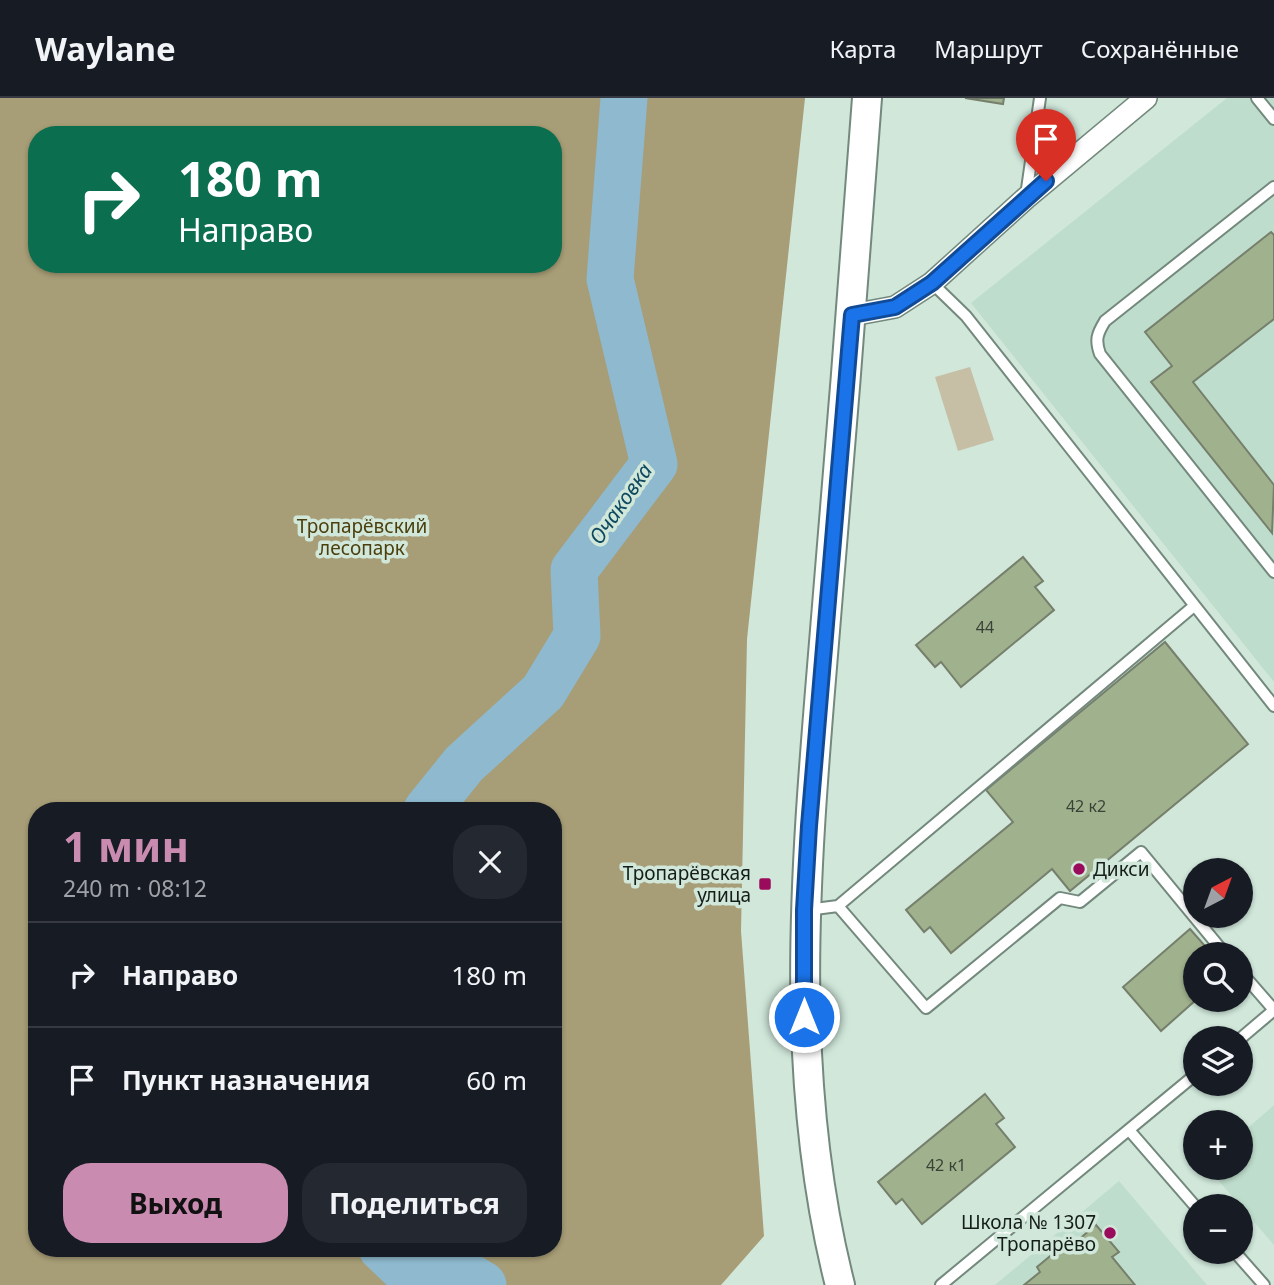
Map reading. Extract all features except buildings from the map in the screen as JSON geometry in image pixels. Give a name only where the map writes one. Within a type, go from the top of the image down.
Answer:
[{"type":"street","points":[[840,1285],[824,1222],[807,1091],[804,910],[867,98]]},
{"type":"street","points":[[852,315],[895,307],[932,283],[1026,198],[1146,98]]},
{"type":"lane","points":[[1026,198],[1040,98]]},
{"type":"lane","points":[[1257,98],[1274,120]]},
{"type":"lane","points":[[1274,187],[1105,321],[1097,334],[1097,343],[1100,354],[1274,572]]},
{"type":"lane","points":[[932,283],[966,316],[1274,706]]},
{"type":"lane","points":[[804,910],[838,906],[1194,606]]},
{"type":"lane","points":[[838,906],[926,1008],[1059,898],[1080,902],[1141,852],[1215,942]]},
{"type":"lane","points":[[1253,986],[1274,1010],[1253,1028]]},
{"type":"lane","points":[[941,1285],[1183,1085]]},
{"type":"lane","points":[[1129,1130],[1185,1194]]},
{"type":"lane","points":[[1245,1264],[1264,1285]]},
{"type":"shaded area","points":[[1227,98],[1274,98],[1274,682],[971,303]]},
{"type":"shaded area","points":[[970,367],[994,440],[958,451],[935,377]]},
{"type":"shaded area","points":[[1274,1105],[1274,1245],[1253,1221],[1253,1194],[1230,1194],[1218,1180],[1253,1180],[1253,1123]]},
{"type":"shaded area","name":"Школа № 1307 Тропарёво","points":[[1119,1181],[1183,1257],[1183,1264],[1189,1264],[1207,1285],[995,1285]]},
{"type":"green space","name":"Тропарёвский лесопарк","points":[[0,98],[805,98],[747,639],[741,931],[764,1236],[721,1285],[0,1285]]},
{"type":"waterway","name":"Очаковка","points":[[433,802],[464,764],[543,692],[577,636],[574,570],[654,464],[610,279],[624,98]]},
{"type":"waterway","name":"Очаковка","points":[[391,1257],[405,1270],[463,1273],[483,1285]]},
{"type":"place","name":"Дикси","points":[[1079,869]]},
{"type":"place","name":"Тропарёвская улица","points":[[765,884]]},
{"type":"place","name":"Школа № 1307 Тропарёво","points":[[1110,1233]]},
{"type":"route","points":[[804,1017],[804,910],[809,826],[852,315],[895,307],[932,283],[1046,181]]}]
